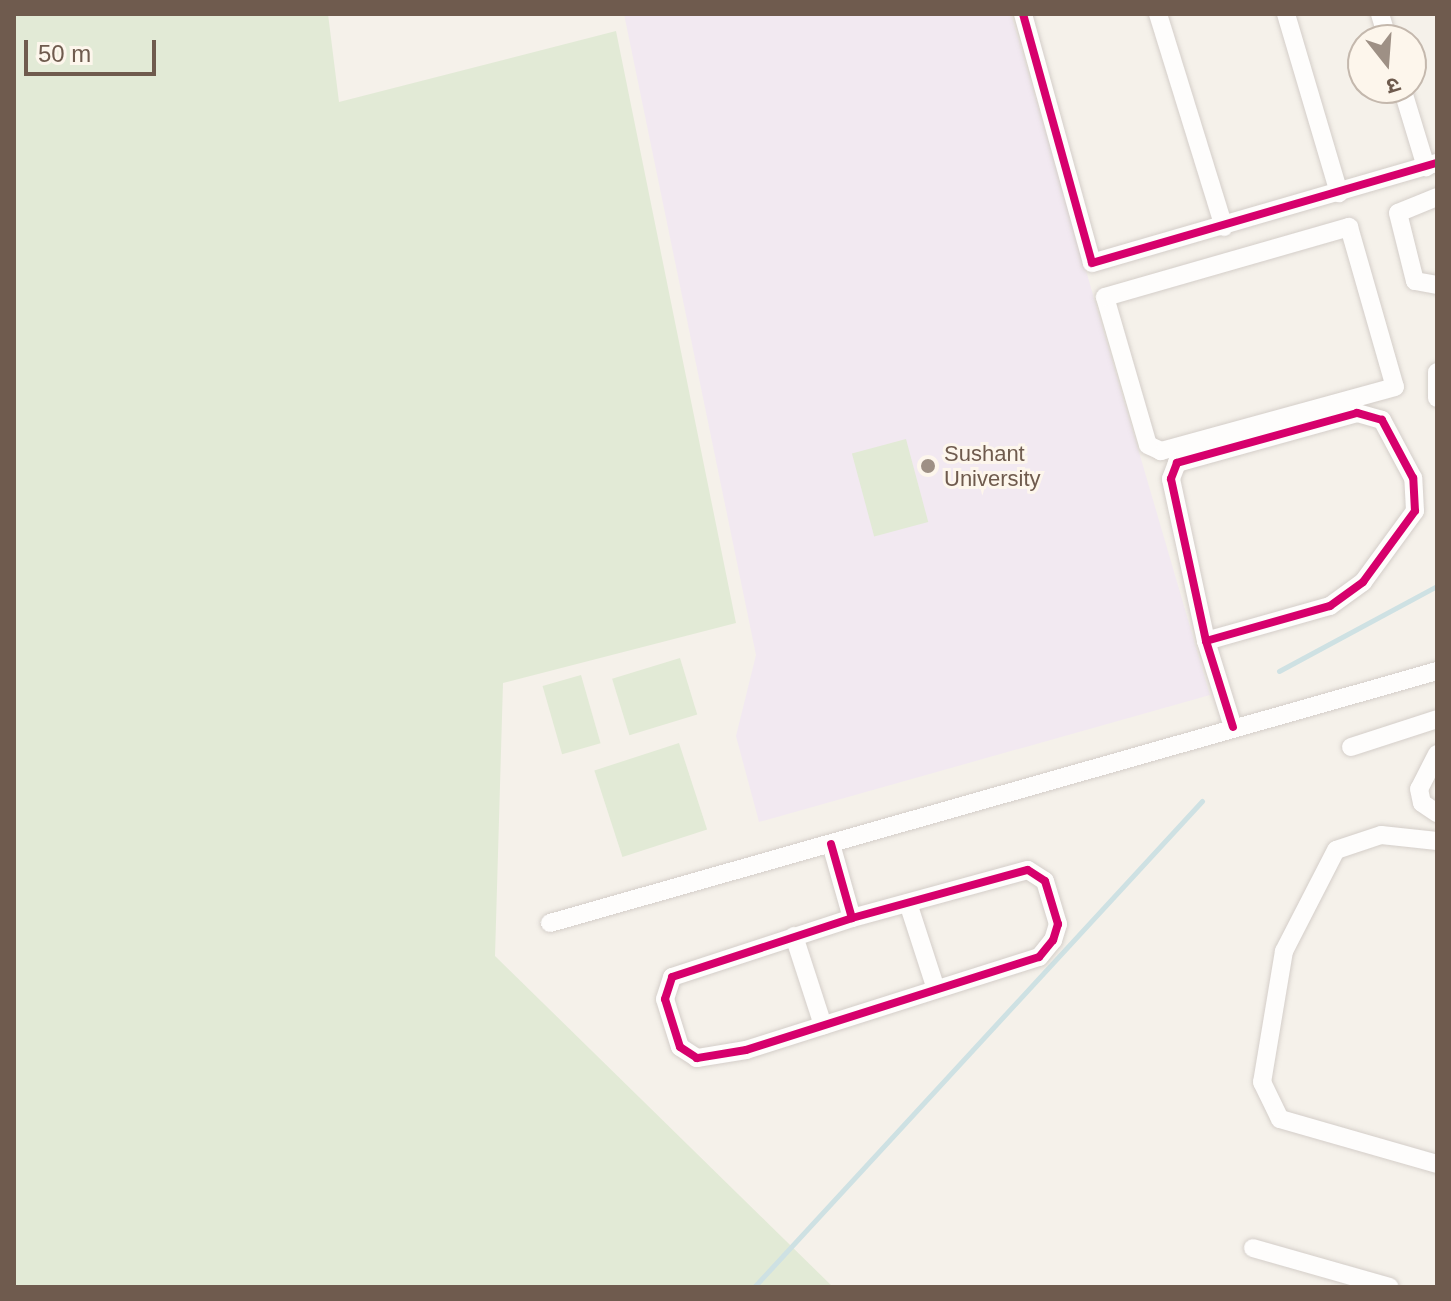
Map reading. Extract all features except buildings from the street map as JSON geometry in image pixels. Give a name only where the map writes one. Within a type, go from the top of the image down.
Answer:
[{"type":"street","points":[[1023,14],[1092,263],[1431,165],[1408,104]]},
{"type":"street","points":[[1158,14],[1221,228],[1242,256]]},
{"type":"street","points":[[1286,14],[1339,193]]},
{"type":"street","points":[[1437,197],[1398,213],[1415,281],[1437,285]]},
{"type":"street","points":[[1349,227],[1395,387],[1161,451],[1148,445],[1105,297],[1215,264],[1349,227]]},
{"type":"street","points":[[1215,264],[1221,228]]},
{"type":"street","points":[[1437,372],[1437,398]]},
{"type":"street","points":[[1206,641],[1330,606],[1363,582],[1415,511],[1413,478],[1382,420],[1357,413],[1177,463],[1171,479],[1206,641],[1233,727]]},
{"type":"street","points":[[550,923],[1437,671]]},
{"type":"street","points":[[1351,747],[1437,719]]},
{"type":"street","points":[[1437,754],[1419,789],[1422,803],[1437,813]]},
{"type":"street","points":[[1437,841],[1381,835],[1336,850],[1284,951],[1262,1082],[1280,1119],[1437,1164]]},
{"type":"street","points":[[831,844],[852,918]]},
{"type":"street","points":[[1028,870],[1045,881],[1058,924],[1039,957],[714,1058],[680,1047],[665,999],[672,977],[852,918],[1028,870]]},
{"type":"street","points":[[908,903],[936,989]]},
{"type":"street","points":[[794,936],[823,1025]]},
{"type":"street","points":[[1253,1248],[1390,1287]]},
{"type":"shaded area","name":"Sushant University","points":[[624,14],[1011,14],[1210,695],[759,822],[736,736],[756,655]]},
{"type":"green space","points":[[14,14],[328,14],[339,102],[616,31],[736,623],[503,683],[495,956],[833,1287],[14,1287]]},
{"type":"green space","points":[[906,439],[928,522],[874,537],[852,453]]},
{"type":"green space","points":[[680,658],[697,714],[629,735],[612,679]]},
{"type":"green space","points":[[581,675],[601,743],[562,754],[543,686]]},
{"type":"green space","points":[[679,743],[707,830],[622,857],[594,771]]},
{"type":"waterway","points":[[1279,671],[1437,586]]},
{"type":"waterway","points":[[754,1287],[1202,801]]},
{"type":"cycle path","points":[[1023,14],[1092,263],[1437,163]]},
{"type":"cycle path","points":[[1206,641],[1330,606],[1363,582],[1415,511],[1413,478],[1382,420],[1357,413],[1177,463],[1171,479],[1206,641],[1233,727]]},
{"type":"cycle path","points":[[831,844],[852,918],[1028,870],[1045,881],[1058,924],[1053,940],[1039,957],[746,1050],[697,1058],[680,1047],[665,999],[672,977],[852,918]]},
{"type":"place","name":"Sushant University","points":[[928,466]]}]
